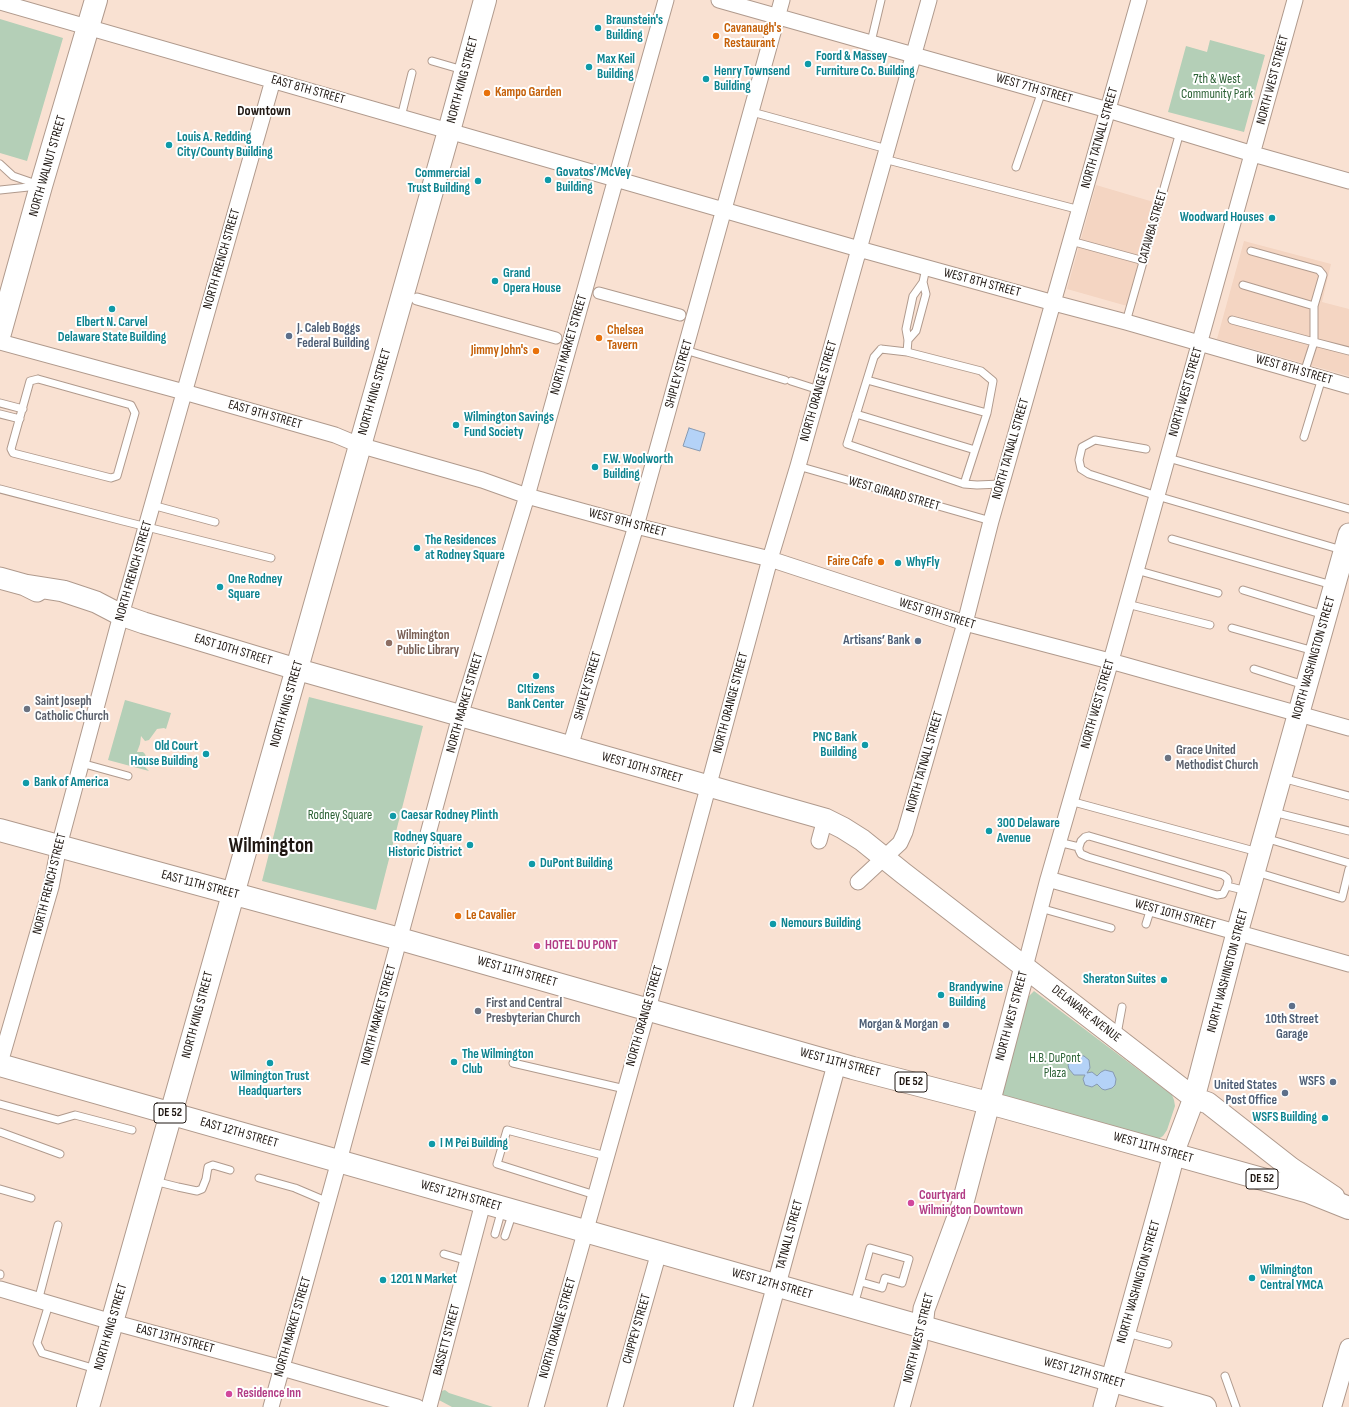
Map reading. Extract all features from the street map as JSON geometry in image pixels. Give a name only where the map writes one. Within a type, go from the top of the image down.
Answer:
[{"type":"main road","name":"NORTH WALNUT STREET","points":[[0,333],[96,0]]},
{"type":"main road","name":"NORTH KING STREET","points":[[88,1407],[485,0]]},
{"type":"main road","name":"NORTH WASHINGTON STREET","points":[[1104,1407],[1176,1143],[1194,1098],[1237,933],[1326,615],[1346,549]]},
{"type":"main road","name":"EAST 10TH STREET","points":[[0,578],[25,585],[61,602],[95,613],[121,615],[296,669],[460,716]]},
{"type":"main road","name":"WEST 10TH STREET","points":[[460,716],[824,820]]},
{"type":"main road","name":"DELAWARE AVENUE","points":[[824,820],[843,828],[862,840],[1194,1098],[1208,1103],[1291,1168],[1349,1208]]},
{"type":"main road","name":"EAST 11TH STREET","points":[[0,830],[400,939]]},
{"type":"main road","name":"WEST 11TH STREET","points":[[400,939],[838,1063],[989,1103],[1309,1192],[1349,1208]]},
{"type":"main road","name":"NORTH WEST STREET","points":[[922,1327],[924,1309],[962,1206],[1025,967]]},
{"type":"main road","name":"EAST 12TH STREET","points":[[0,1064],[339,1161]]},
{"type":"main road","name":"WEST 12TH STREET","points":[[339,1161],[1205,1407]]},
{"type":"street","name":"NORTH MARKET STREET","points":[[270,1407],[328,1202],[460,716],[527,496],[666,0]]},
{"type":"street","name":"WEST 7TH STREET","points":[[719,0],[914,54],[1349,181]]},
{"type":"street","name":"SHIPLEY STREET","points":[[570,747],[636,526],[725,211],[782,0]]},
{"type":"street","name":"NORTH ORANGE STREET","points":[[536,1407],[648,1009],[770,559],[798,466],[929,0]]},
{"type":"street","name":"NORTH TATNALL STREET","points":[[858,882],[900,843],[905,832],[965,623],[991,521],[1139,0]]},
{"type":"street","name":"NORTH WEST STREET","points":[[1025,967],[1058,842],[1111,661],[1295,0]]},
{"type":"street","name":"EAST 8TH STREET","points":[[0,2],[14,3],[89,27],[616,179]]},
{"type":"street","name":"NORTH FRENCH STREET","points":[[0,1064],[51,887],[59,846],[121,615],[273,80]]},
{"type":"street","name":"WEST 8TH STREET","points":[[616,179],[859,249],[925,275],[1054,303],[1126,322],[1349,386]]},
{"type":"street","points":[[598,293],[680,315]]},
{"type":"street","points":[[417,300],[556,338]]},
{"type":"street","name":"EAST 9TH STREET","points":[[0,342],[335,435],[360,445],[482,480],[527,496]]},
{"type":"street","name":"WEST 9TH STREET","points":[[527,496],[636,526],[770,559],[965,623],[1111,661],[1349,728]]},
{"type":"street","points":[[819,841],[824,820]]},
{"type":"street","name":"WEST 10TH STREET","points":[[1048,879],[1349,964]]},
{"type":"street","name":"TATNALL STREET","points":[[743,1407],[838,1063]]},
{"type":"street","name":"BASSETT STREET","points":[[429,1407],[468,1261],[500,1207]]},
{"type":"street","name":"CHIPPEY STREET","points":[[615,1407],[659,1252]]},
{"type":"street","name":"EAST 13TH STREET","points":[[0,1289],[112,1322],[282,1368],[417,1407]]},
{"type":"street","name":"NORTH WEST STREET","points":[[902,1407],[919,1346],[922,1327]]},
{"type":"street","points":[[1332,1407],[1345,1376],[1349,1348]]},
{"type":"lane","points":[[871,42],[881,0]]},
{"type":"lane","points":[[432,61],[465,71]]},
{"type":"lane","points":[[401,117],[412,73]]},
{"type":"lane","points":[[1016,167],[1042,91]]},
{"type":"lane","points":[[752,112],[886,154],[1080,210]]},
{"type":"lane","name":"CATAWBA STREET","points":[[1126,322],[1180,132]]},
{"type":"lane","points":[[0,164],[13,176],[42,186]]},
{"type":"lane","points":[[0,190],[42,186]]},
{"type":"lane","points":[[1071,241],[1144,261]]},
{"type":"lane","points":[[1251,251],[1319,270],[1323,275],[1314,306],[1314,342],[1304,373]]},
{"type":"lane","points":[[907,352],[908,340],[906,329],[913,296],[925,275]]},
{"type":"lane","points":[[908,340],[916,331],[926,294],[925,275]]},
{"type":"lane","points":[[1242,286],[1314,306]]},
{"type":"lane","points":[[1232,320],[1349,351]]},
{"type":"lane","points":[[964,484],[987,413],[993,381],[981,371],[907,352],[881,349],[874,358],[847,444],[964,484],[1002,484]]},
{"type":"lane","points":[[685,350],[819,390]]},
{"type":"lane","points":[[1304,437],[1322,378]]},
{"type":"lane","points":[[38,379],[131,405],[135,413],[117,476],[110,478],[13,453],[11,449],[20,419],[30,381],[38,379]]},
{"type":"lane","points":[[867,380],[987,413]]},
{"type":"lane","points":[[0,403],[22,409]]},
{"type":"lane","points":[[0,414],[20,419]]},
{"type":"lane","points":[[856,414],[975,450]]},
{"type":"lane","points":[[1146,449],[1095,440],[1082,447],[1079,460],[1081,469],[1089,474],[1157,496],[1346,549]]},
{"type":"lane","points":[[1168,458],[1349,509]]},
{"type":"lane","name":"WEST GIRARD STREET","points":[[798,466],[991,521]]},
{"type":"lane","points":[[0,489],[271,558]]},
{"type":"lane","points":[[152,505],[214,522]]},
{"type":"lane","points":[[1172,539],[1335,585]]},
{"type":"lane","points":[[1136,570],[1218,593]]},
{"type":"lane","points":[[1243,590],[1326,615]]},
{"type":"lane","points":[[1127,604],[1210,625]]},
{"type":"lane","points":[[1232,628],[1316,652]]},
{"type":"lane","points":[[1254,669],[1306,686]]},
{"type":"lane","points":[[81,763],[128,776]]},
{"type":"lane","points":[[1281,778],[1349,796]]},
{"type":"lane","points":[[1070,801],[1259,854],[1349,863]]},
{"type":"lane","points":[[1271,812],[1349,831]]},
{"type":"lane","points":[[1089,836],[1101,839],[1223,875],[1227,878],[1227,886],[1223,894],[1217,895],[1088,857],[1081,854],[1079,847],[1085,837],[1089,836]]},
{"type":"lane","points":[[1058,842],[1079,847]]},
{"type":"lane","points":[[1259,854],[1342,898],[1349,869]]},
{"type":"lane","points":[[1227,886],[1249,891]]},
{"type":"lane","points":[[1040,908],[1111,928]]},
{"type":"lane","points":[[1146,924],[1151,908]]},
{"type":"lane","points":[[1117,1038],[1122,1007]]},
{"type":"lane","points":[[513,1063],[625,1089]]},
{"type":"lane","points":[[0,1104],[58,1120],[75,1115],[132,1130]]},
{"type":"lane","points":[[595,1195],[497,1164],[507,1130],[606,1156]]},
{"type":"lane","points":[[0,1132],[60,1154]]},
{"type":"lane","points":[[152,1180],[197,1191],[202,1189],[206,1179],[208,1167],[213,1165],[230,1170]]},
{"type":"lane","points":[[259,1178],[296,1188],[328,1202]]},
{"type":"lane","points":[[0,1189],[31,1198]]},
{"type":"lane","points":[[495,1234],[500,1207]]},
{"type":"lane","points":[[500,1207],[505,1236]]},
{"type":"lane","points":[[58,1225],[43,1302],[38,1343],[42,1353],[99,1370]]},
{"type":"lane","points":[[854,1307],[870,1248],[909,1258],[902,1283],[885,1278],[882,1288],[861,1282]]},
{"type":"lane","points":[[444,1254],[468,1261]]},
{"type":"lane","points":[[1125,1333],[1168,1344]]},
{"type":"lane","points":[[1225,1376],[1236,1407]]},
{"type":"shaded area","points":[[1096,185],[1157,203],[1127,306],[1067,289]]},
{"type":"shaded area","points":[[1244,241],[1331,264],[1322,302],[1349,309],[1349,376],[1217,339]]},
{"type":"green space","points":[[0,19],[63,38],[27,161],[0,153]]},
{"type":"green space","name":"7th & West Community Park","points":[[1210,40],[1265,55],[1244,132],[1168,112],[1186,46],[1207,52]]},
{"type":"green space","name":"Rodney Square","points":[[309,697],[423,726],[376,910],[262,881]]},
{"type":"green space","points":[[125,700],[171,713],[166,729],[157,729],[149,740],[145,741],[141,736],[137,752],[143,752],[145,754],[145,767],[149,771],[108,760]]},
{"type":"green space","name":"H.B. DuPont Plaza","points":[[1034,991],[1172,1095],[1175,1106],[1167,1130],[1163,1136],[1158,1139],[1004,1098],[1001,1093],[1024,1001]]},
{"type":"green space","points":[[445,1390],[449,1393],[493,1407],[452,1407],[437,1399],[438,1392]]},
{"type":"water","points":[[689,428],[705,433],[700,451],[683,446]]},
{"type":"water","points":[[1078,1055],[1084,1056],[1089,1060],[1090,1068],[1087,1073],[1092,1072],[1097,1076],[1105,1070],[1113,1072],[1116,1079],[1115,1085],[1112,1088],[1105,1090],[1097,1084],[1092,1087],[1085,1085],[1083,1079],[1085,1075],[1074,1075],[1069,1069],[1068,1065],[1071,1059]]},
{"type":"place","name":"Braunstein's Building","points":[[598,28]]},
{"type":"place","name":"Cavanaugh's Restaurant","points":[[716,36]]},
{"type":"place","name":"Foord & Massey Furniture Co. Building","points":[[808,64]]},
{"type":"place","name":"Max Keil Building","points":[[589,67]]},
{"type":"place","name":"Henry Townsend Building","points":[[706,79]]},
{"type":"place","name":"Kampo Garden","points":[[487,93]]},
{"type":"place","name":"Louis A. Redding City/County Building","points":[[169,145]]},
{"type":"place","name":"Govatos'/McVey Building","points":[[548,180]]},
{"type":"place","name":"Commercial Trust Building","points":[[478,181]]},
{"type":"place","name":"Woodward Houses","points":[[1272,218]]},
{"type":"place","name":"Grand Opera House","points":[[495,281]]},
{"type":"place","name":"Elbert N. Carvel Delaware State Building","points":[[112,309]]},
{"type":"place","name":"J. Caleb Boggs Federal Building","points":[[289,336]]},
{"type":"place","name":"Chelsea Tavern","points":[[599,338]]},
{"type":"place","name":"Jimmy John's","points":[[536,351]]},
{"type":"place","name":"Wilmington Savings Fund Society","points":[[456,425]]},
{"type":"place","name":"F.W. Woolworth Building","points":[[595,467]]},
{"type":"place","name":"The Residences at Rodney Square","points":[[417,548]]},
{"type":"place","name":"Faire Cafe","points":[[881,562]]},
{"type":"place","name":"WhyFly","points":[[898,563]]},
{"type":"place","name":"One Rodney Square","points":[[220,587]]},
{"type":"place","name":"Artisans’ Bank","points":[[918,641]]},
{"type":"place","name":"Wilmington Public Library","points":[[389,643]]},
{"type":"place","name":"CItizens Bank Center","points":[[536,676]]},
{"type":"place","name":"Saint Joseph Catholic Church","points":[[27,709]]},
{"type":"place","name":"PNC Bank Building","points":[[865,745]]},
{"type":"place","name":"Old Court House Building","points":[[206,754]]},
{"type":"place","name":"Grace United Methodist Church","points":[[1168,758]]},
{"type":"place","name":"Bank of America","points":[[26,783]]},
{"type":"place","name":"Caesar Rodney Plinth","points":[[393,816]]},
{"type":"place","name":"300 Delaware Avenue","points":[[989,831]]},
{"type":"place","name":"Rodney Square Historic District","points":[[470,845]]},
{"type":"place","name":"DuPont Building","points":[[532,864]]},
{"type":"place","name":"Le Cavalier","points":[[458,916]]},
{"type":"place","name":"Nemours Building","points":[[773,924]]},
{"type":"place","name":"HOTEL DU PONT","points":[[537,946]]},
{"type":"place","name":"Sheraton Suites","points":[[1164,980]]},
{"type":"place","name":"Brandywine Building","points":[[941,995]]},
{"type":"place","name":"10th Street Garage","points":[[1292,1006]]},
{"type":"place","name":"First and Central Presbyterian Church","points":[[478,1011]]},
{"type":"place","name":"Morgan & Morgan","points":[[946,1025]]},
{"type":"place","name":"The Wilmington Club","points":[[454,1062]]},
{"type":"place","name":"Wilmington Trust Headquarters","points":[[270,1063]]},
{"type":"place","name":"WSFS","points":[[1333,1082]]},
{"type":"place","name":"United States Post Office","points":[[1285,1093]]},
{"type":"place","name":"WSFS Building","points":[[1325,1118]]},
{"type":"place","name":"I M Pei Building","points":[[432,1144]]},
{"type":"place","name":"Courtyard Wilmington Downtown","points":[[911,1203]]},
{"type":"place","name":"Wilmington Central YMCA","points":[[1252,1278]]},
{"type":"place","name":"1201 N Market","points":[[383,1280]]},
{"type":"place","name":"Residence Inn","points":[[229,1394]]},
{"type":"district","name":"Downtown","points":[[264,111]]},
{"type":"district","name":"Wilmington","points":[[271,847]]}]
